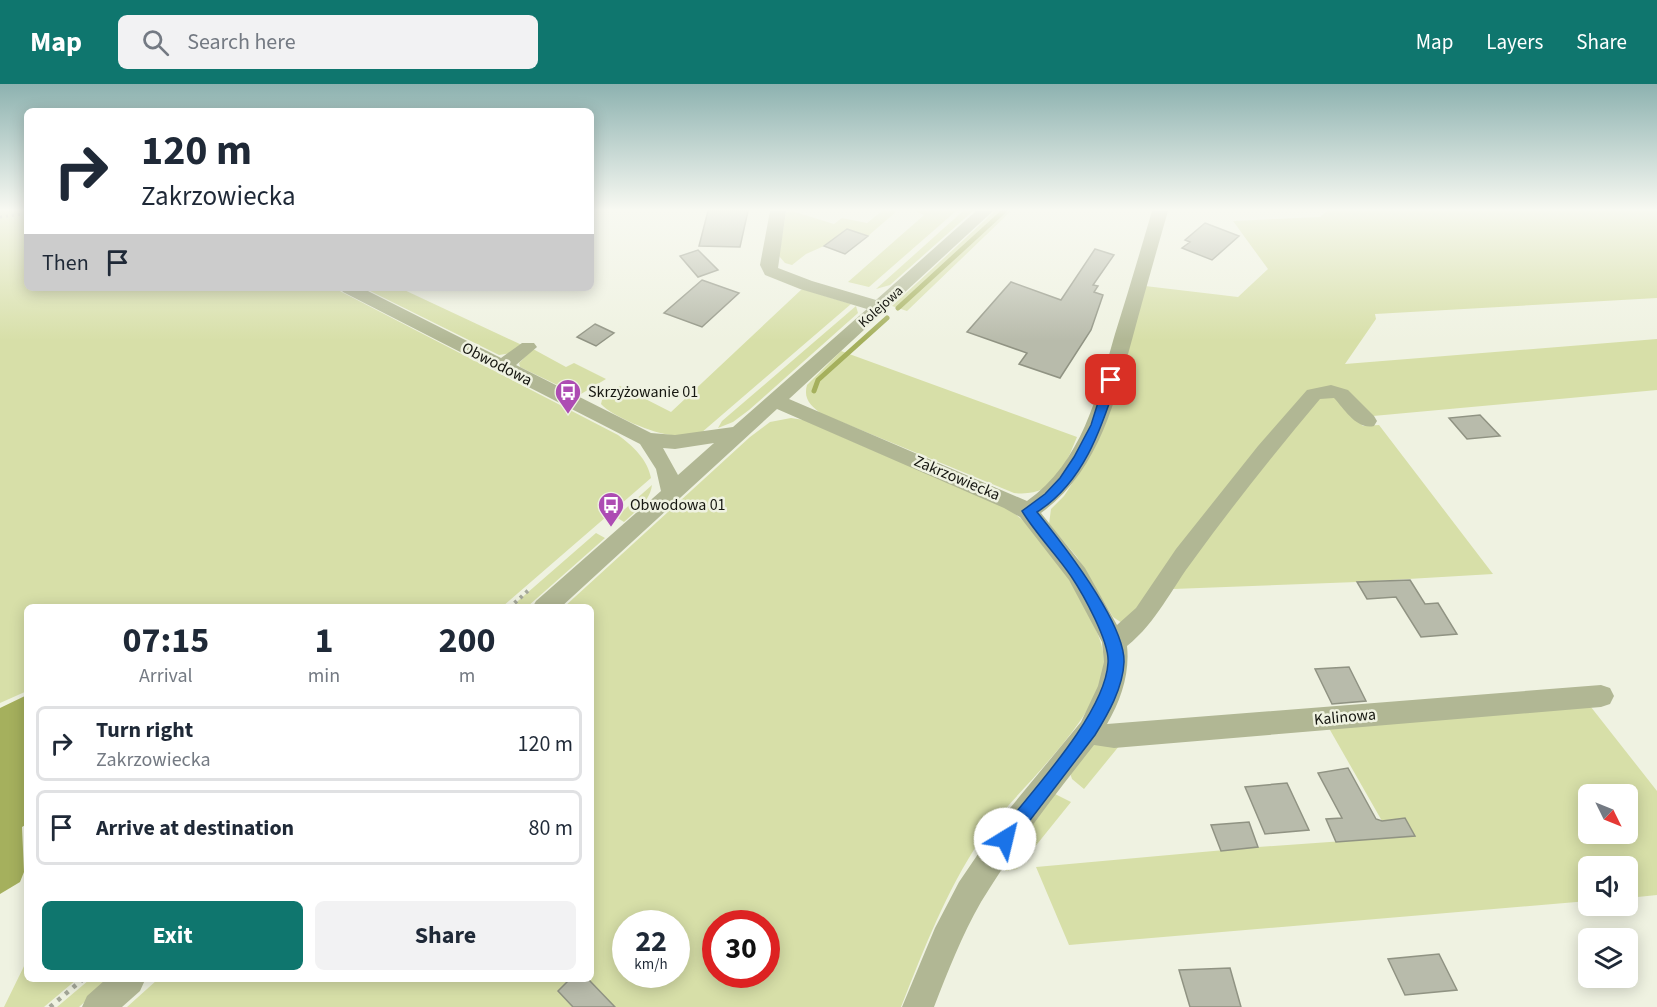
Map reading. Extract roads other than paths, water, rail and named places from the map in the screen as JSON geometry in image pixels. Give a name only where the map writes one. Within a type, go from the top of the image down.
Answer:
[{"type":"street","points":[[770,254],[768,265],[771,271],[806,285],[880,307]]},
{"type":"street","name":"Kolejowa","points":[[548,604],[938,254]]},
{"type":"street","points":[[918,1007],[946,939],[993,855],[1090,730],[1111,686],[1116,662],[1114,642],[1077,574],[1028,511],[1050,497],[1065,481],[1097,425],[1147,254]]},
{"type":"street","name":"Obwodowa","points":[[355,291],[647,439],[675,442],[739,433]]},
{"type":"street","points":[[502,366],[528,347]]},
{"type":"street","points":[[1114,642],[1144,615],[1191,545],[1265,451],[1314,394],[1331,391],[1341,394],[1367,421]]},
{"type":"street","name":"Zakrzowiecka","points":[[775,401],[1012,502],[1028,511]]},
{"type":"street","points":[[647,439],[666,469],[672,493]]},
{"type":"street","name":"Kalinowa","points":[[1090,730],[1102,736],[1114,736],[1601,696]]},
{"type":"street","points":[[98,1007],[127,982]]},
{"type":"waterway","points":[[898,308],[957,254]]},
{"type":"waterway","points":[[814,391],[818,380],[887,318]]},
{"type":"place","name":"Skrzyżowanie 01","points":[[568,415]]},
{"type":"place","name":"Obwodowa 01","points":[[611,528]]}]
